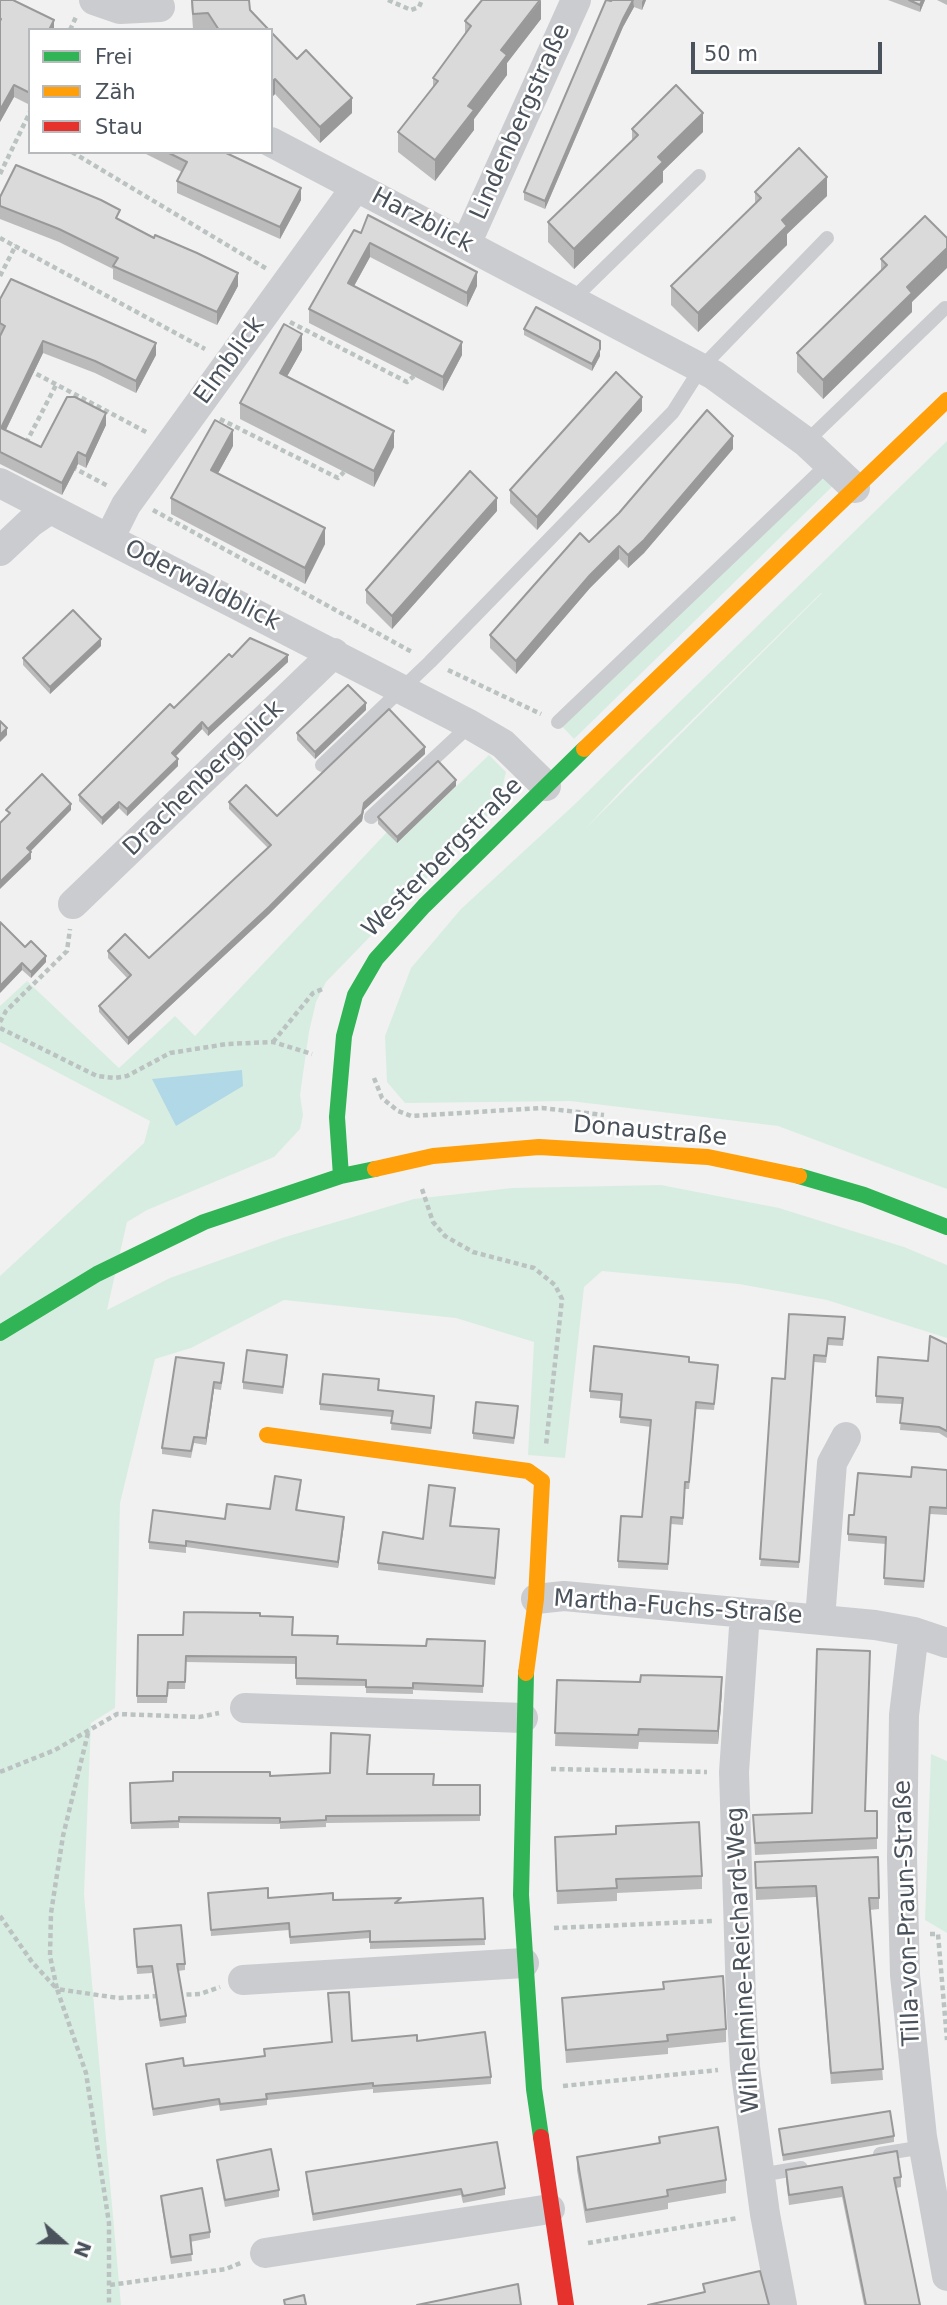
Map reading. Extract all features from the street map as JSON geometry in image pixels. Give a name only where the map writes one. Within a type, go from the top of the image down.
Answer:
[{"type":"street","points":[[94,0],[120,9],[162,12]]},
{"type":"street","name":"Lindenbergstraße","points":[[466,244],[576,0]]},
{"type":"street","name":"Harzblick","points":[[273,143],[701,368],[807,442],[855,488]]},
{"type":"street","name":"Elmblick","points":[[109,538],[131,498],[356,187]]},
{"type":"street","name":"Westerbergstraße","points":[[341,1176],[337,1117],[341,1063],[350,1009],[376,959],[424,906],[546,786],[947,400]]},
{"type":"street","name":"Oderwaldblick","points":[[0,483],[470,725],[503,744],[546,786]]},
{"type":"street","points":[[0,551],[50,509]]},
{"type":"street","name":"Drachenbergblick","points":[[73,904],[334,653]]},
{"type":"street","name":"Donaustraße","points":[[341,1176],[418,1158],[539,1147],[650,1151],[708,1157],[802,1177],[864,1195],[947,1227]]},
{"type":"street","points":[[0,1333],[74,1287],[171,1236],[249,1205],[341,1176]]},
{"type":"street","points":[[267,1435],[528,1471],[542,1481],[536,1599],[528,1639],[523,1718],[522,1930],[534,2090],[566,2305]]},
{"type":"street","name":"Martha-Fuchs-Straße","points":[[820,1619],[832,1464],[846,1437]]},
{"type":"street","name":"Martha-Fuchs-Straße","points":[[536,1599],[564,1597],[820,1619],[914,1632],[947,1643]]},
{"type":"street","name":"Wilhelmine-Reichard-Weg","points":[[745,1613],[734,1772],[744,1864],[738,1920],[745,2067],[765,2214],[782,2305]]},
{"type":"street","name":"Tilla-von-Praun-Straße","points":[[914,1632],[904,1715],[895,1859],[923,2147],[947,2276]]},
{"type":"street","points":[[245,1707],[523,1718]]},
{"type":"street","points":[[243,1980],[524,1963]]},
{"type":"street","points":[[265,2253],[550,2209]]},
{"type":"lane","points":[[572,300],[699,176]]},
{"type":"lane","points":[[322,765],[430,662],[673,412],[701,368],[827,238]]},
{"type":"lane","points":[[807,442],[946,308]]},
{"type":"lane","points":[[558,722],[829,463]]},
{"type":"lane","points":[[371,817],[470,725]]},
{"type":"lane","points":[[869,2156],[923,2147]]},
{"type":"lane","points":[[760,2175],[815,2165]]},
{"type":"path","points":[[388,0],[411,10],[419,7],[422,0]]},
{"type":"path","points":[[0,174],[27,125]]},
{"type":"path","points":[[75,154],[288,281]]},
{"type":"path","points":[[0,239],[16,245],[22,252],[229,362]]},
{"type":"path","points":[[0,276],[16,245]]},
{"type":"path","points":[[267,310],[407,382],[414,376]]},
{"type":"path","points":[[351,353],[355,346]]},
{"type":"path","points":[[22,367],[170,445]]},
{"type":"path","points":[[26,443],[56,384]]},
{"type":"path","points":[[197,407],[338,478],[344,472]]},
{"type":"path","points":[[18,439],[38,449]]},
{"type":"path","points":[[281,449],[285,442]]},
{"type":"path","points":[[61,461],[430,662],[558,722]]},
{"type":"path","points":[[73,904],[67,951],[6,1011],[0,1025],[97,1076],[114,1078],[127,1076],[170,1054],[227,1044],[273,1042],[372,1072],[382,1098],[411,1116]]},
{"type":"path","points":[[434,1186],[421,1188],[433,1222],[445,1236],[482,1255],[534,1268],[555,1285],[562,1299],[542,1481]]},
{"type":"path","points":[[0,1772],[55,1751],[117,1714],[199,1717],[245,1707]]},
{"type":"path","points":[[88,1733],[63,1836],[51,1913],[50,1956],[57,1989],[86,2073],[96,2123],[109,2223],[109,2305]]},
{"type":"path","points":[[522,1768],[734,1772]]},
{"type":"path","points":[[0,1916],[32,1962],[57,1989],[118,1998],[186,1995],[200,1994],[243,1980]]},
{"type":"path","points":[[522,1930],[738,1920]]},
{"type":"path","points":[[904,1934],[938,1934],[947,2040]]},
{"type":"path","points":[[534,2090],[745,2067]]},
{"type":"path","points":[[556,2249],[765,2214]]},
{"type":"path","points":[[110,2285],[226,2269],[265,2253]]},
{"type":"green space","points":[[947,441],[947,1189],[778,1126],[570,1101],[405,1103],[387,1082],[385,1036],[411,968],[461,909],[574,805]],"holes":[[[822,593],[586,828],[629,782]]]},
{"type":"green space","points":[[829,463],[843,476],[574,739],[558,722]]},
{"type":"green space","points":[[489,755],[506,772],[499,801],[492,811],[326,982],[316,1002],[309,1032],[300,1095],[303,1115],[300,1129],[274,1157],[147,1210],[127,1222],[107,1310],[170,1278],[285,1237],[414,1199],[512,1188],[661,1185],[779,1208],[904,1247],[947,1265],[947,1338],[827,1300],[739,1284],[602,1271],[584,1287],[565,1458],[528,1455],[534,1342],[456,1318],[284,1300],[191,1348],[155,1359],[120,1503],[115,1708],[91,1723],[84,1894],[121,2305],[0,2305],[0,1276],[144,1143],[150,1121],[0,1042],[0,1006],[27,981],[119,1068],[175,1016],[195,1036],[387,832],[397,843]]},
{"type":"green space","points":[[931,1754],[947,1761],[947,1933],[925,1920]]},
{"type":"water","points":[[242,1070],[243,1086],[176,1126],[152,1079]]},
{"type":"building","points":[[0,0],[13,0],[54,20],[50,28],[28,28],[28,92],[14,85],[0,110],[1,19]]},
{"type":"building","points":[[192,0],[249,0],[250,10],[267,28],[218,28],[208,13],[193,14]]},
{"type":"building","points":[[482,0],[540,0],[501,50],[507,55],[468,106],[474,110],[435,160],[398,132],[438,81],[433,78],[471,26],[465,21]]},
{"type":"building","points":[[606,0],[633,0],[545,201],[524,192]]},
{"type":"building","points":[[909,0],[922,0],[920,5]]},
{"type":"building","points":[[273,34],[297,59],[306,50],[352,98],[320,127],[275,79],[273,80]]},
{"type":"building","points":[[676,85],[703,113],[658,157],[663,162],[574,249],[548,222],[638,135],[632,129]]},
{"type":"building","points":[[799,148],[827,177],[782,220],[787,226],[698,313],[671,286],[761,198],[755,192]]},
{"type":"building","points":[[171,154],[228,154],[301,188],[280,227],[177,181],[187,162]]},
{"type":"building","points":[[16,165],[101,200],[120,210],[116,218],[154,238],[155,235],[238,273],[217,312],[113,266],[118,258],[59,229],[0,206],[0,197]]},
{"type":"building","points":[[368,215],[477,272],[467,293],[370,243],[348,283],[462,342],[443,377],[309,309],[354,230],[361,233]]},
{"type":"building","points":[[925,216],[947,238],[947,248],[907,287],[912,293],[823,380],[797,353],[887,265],[881,259]]},
{"type":"building","points":[[11,279],[156,343],[136,381],[95,361],[43,341],[1,428],[41,447],[67,397],[75,397],[106,413],[86,456],[78,452],[62,483],[0,452],[0,336],[5,326],[0,323],[0,299]]},
{"type":"building","points":[[536,307],[600,341],[600,349],[592,364],[524,329]]},
{"type":"building","points":[[284,324],[302,334],[280,373],[394,431],[374,471],[240,403]]},
{"type":"building","points":[[616,372],[642,397],[537,517],[510,490]]},
{"type":"building","points":[[707,410],[733,436],[644,540],[628,555],[619,546],[590,575],[516,661],[490,635],[580,533],[589,542],[619,513]]},
{"type":"building","points":[[215,420],[233,430],[211,470],[325,528],[305,568],[171,498]]},
{"type":"building","points":[[470,471],[497,498],[392,616],[366,590]]},
{"type":"building","points":[[73,610],[101,639],[50,687],[23,658]]},
{"type":"building","points":[[250,638],[288,655],[208,729],[202,722],[172,753],[178,759],[127,809],[119,802],[102,818],[79,795],[170,704],[174,708],[229,654],[232,657]]},
{"type":"building","points":[[348,685],[366,703],[315,752],[297,733]]},
{"type":"building","points":[[389,709],[425,747],[364,803],[362,814],[269,907],[128,1038],[99,1006],[131,975],[108,951],[125,934],[149,958],[271,845],[229,802],[246,785],[277,816]]},
{"type":"building","points":[[0,721],[7,728],[0,735]]},
{"type":"building","points":[[438,761],[456,780],[397,837],[378,817]]},
{"type":"building","points":[[42,774],[71,804],[27,848],[31,852],[0,882],[0,823],[10,813],[6,810]]},
{"type":"building","points":[[0,922],[25,947],[31,941],[46,956],[31,972],[22,963],[0,986]]},
{"type":"building","points":[[789,1314],[845,1317],[843,1339],[828,1338],[826,1356],[814,1355],[799,1562],[760,1559],[772,1378],[785,1379]]},
{"type":"building","points":[[930,1336],[947,1344],[947,1431],[939,1427],[900,1423],[903,1398],[876,1396],[878,1357],[928,1361]]},
{"type":"building","points":[[594,1346],[689,1357],[689,1362],[718,1365],[714,1404],[696,1402],[683,1518],[671,1517],[668,1564],[618,1561],[621,1516],[642,1517],[651,1420],[620,1417],[622,1394],[590,1391]]},
{"type":"building","points":[[247,1350],[287,1355],[283,1387],[243,1382]]},
{"type":"building","points":[[176,1357],[224,1363],[221,1383],[214,1382],[206,1438],[194,1437],[191,1451],[162,1448]]},
{"type":"building","points":[[323,1374],[379,1379],[378,1390],[434,1396],[431,1428],[391,1423],[393,1411],[320,1404]]},
{"type":"building","points":[[476,1402],[518,1406],[514,1438],[473,1433]]},
{"type":"building","points":[[912,1467],[947,1470],[947,1508],[930,1507],[924,1581],[884,1578],[886,1537],[848,1534],[849,1515],[854,1515],[858,1473],[911,1477]]},
{"type":"building","points":[[275,1476],[301,1480],[296,1510],[344,1517],[338,1562],[186,1541],[186,1546],[149,1542],[153,1510],[225,1519],[227,1504],[270,1509]]},
{"type":"building","points":[[429,1485],[455,1488],[450,1526],[499,1529],[495,1578],[378,1563],[383,1532],[423,1539]]},
{"type":"building","points":[[184,1612],[260,1613],[260,1616],[293,1617],[292,1635],[338,1636],[337,1644],[426,1646],[427,1639],[485,1641],[483,1686],[413,1683],[413,1688],[366,1687],[366,1680],[296,1678],[296,1657],[186,1656],[185,1682],[168,1682],[167,1696],[137,1696],[138,1635],[183,1635]]},
{"type":"building","points":[[817,1649],[870,1651],[865,1811],[877,1811],[877,1838],[755,1843],[753,1815],[812,1813]]},
{"type":"building","points":[[641,1675],[722,1677],[718,1731],[639,1729],[638,1735],[555,1733],[557,1680],[640,1682]]},
{"type":"building","points":[[331,1733],[370,1735],[367,1774],[434,1774],[433,1785],[480,1785],[480,1815],[326,1816],[326,1820],[280,1822],[280,1818],[179,1817],[179,1821],[131,1823],[130,1783],[173,1781],[173,1772],[270,1772],[270,1776],[330,1773]]},
{"type":"building","points":[[699,1822],[702,1876],[616,1879],[617,1888],[557,1891],[555,1837],[616,1834],[616,1826]]},
{"type":"building","points":[[878,1857],[879,1898],[869,1898],[883,2069],[831,2073],[816,1886],[756,1888],[755,1862]]},
{"type":"building","points":[[268,1888],[268,1898],[333,1893],[333,1900],[401,1898],[395,1903],[483,1898],[485,1939],[370,1942],[370,1931],[290,1937],[289,1923],[211,1930],[208,1893]]},
{"type":"building","points":[[181,1925],[185,1964],[177,1964],[186,2016],[160,2020],[152,1966],[137,1967],[134,1929]]},
{"type":"building","points":[[723,1976],[726,2029],[667,2035],[668,2041],[566,2050],[562,1998],[664,1989],[663,1982]]},
{"type":"building","points":[[349,1992],[352,2041],[417,2035],[417,2041],[485,2032],[491,2077],[373,2086],[373,2083],[266,2094],[267,2099],[220,2104],[219,2099],[153,2109],[146,2064],[183,2058],[184,2066],[265,2056],[264,2049],[332,2042],[328,1993]]},
{"type":"building","points":[[890,2111],[894,2136],[783,2155],[779,2129]]},
{"type":"building","points":[[718,2127],[726,2180],[667,2190],[668,2196],[586,2210],[577,2157],[660,2143],[659,2137]]},
{"type":"building","points":[[497,2142],[505,2188],[463,2196],[461,2189],[313,2214],[306,2172]]},
{"type":"building","points":[[271,2149],[279,2190],[225,2200],[217,2160]]},
{"type":"building","points":[[897,2151],[901,2177],[894,2178],[920,2305],[866,2305],[842,2187],[789,2195],[786,2170]]},
{"type":"building","points":[[202,2188],[210,2232],[190,2235],[192,2254],[171,2257],[161,2196]]},
{"type":"building","points":[[760,2271],[769,2305],[648,2305],[705,2292],[703,2284]]},
{"type":"building","points":[[518,2284],[521,2305],[417,2305]]},
{"type":"building","points":[[304,2295],[306,2305],[285,2305],[284,2300]]},
{"type":"traffic: fast","points":[[341,1176],[337,1117],[344,1036],[355,995],[376,959],[424,906],[584,749]]},
{"type":"traffic: fast","points":[[0,1333],[97,1274],[204,1222],[341,1176],[375,1169]]},
{"type":"traffic: fast","points":[[799,1176],[864,1195],[947,1227]]},
{"type":"traffic: fast","points":[[526,1673],[521,1895],[534,2089],[541,2137]]},
{"type":"traffic: slow","points":[[584,749],[947,400]]},
{"type":"traffic: slow","points":[[375,1169],[433,1156],[539,1147],[708,1157],[799,1176]]},
{"type":"traffic: slow","points":[[267,1435],[528,1471],[542,1481],[536,1599],[526,1673]]},
{"type":"traffic: jam","points":[[541,2137],[566,2305]]}]
